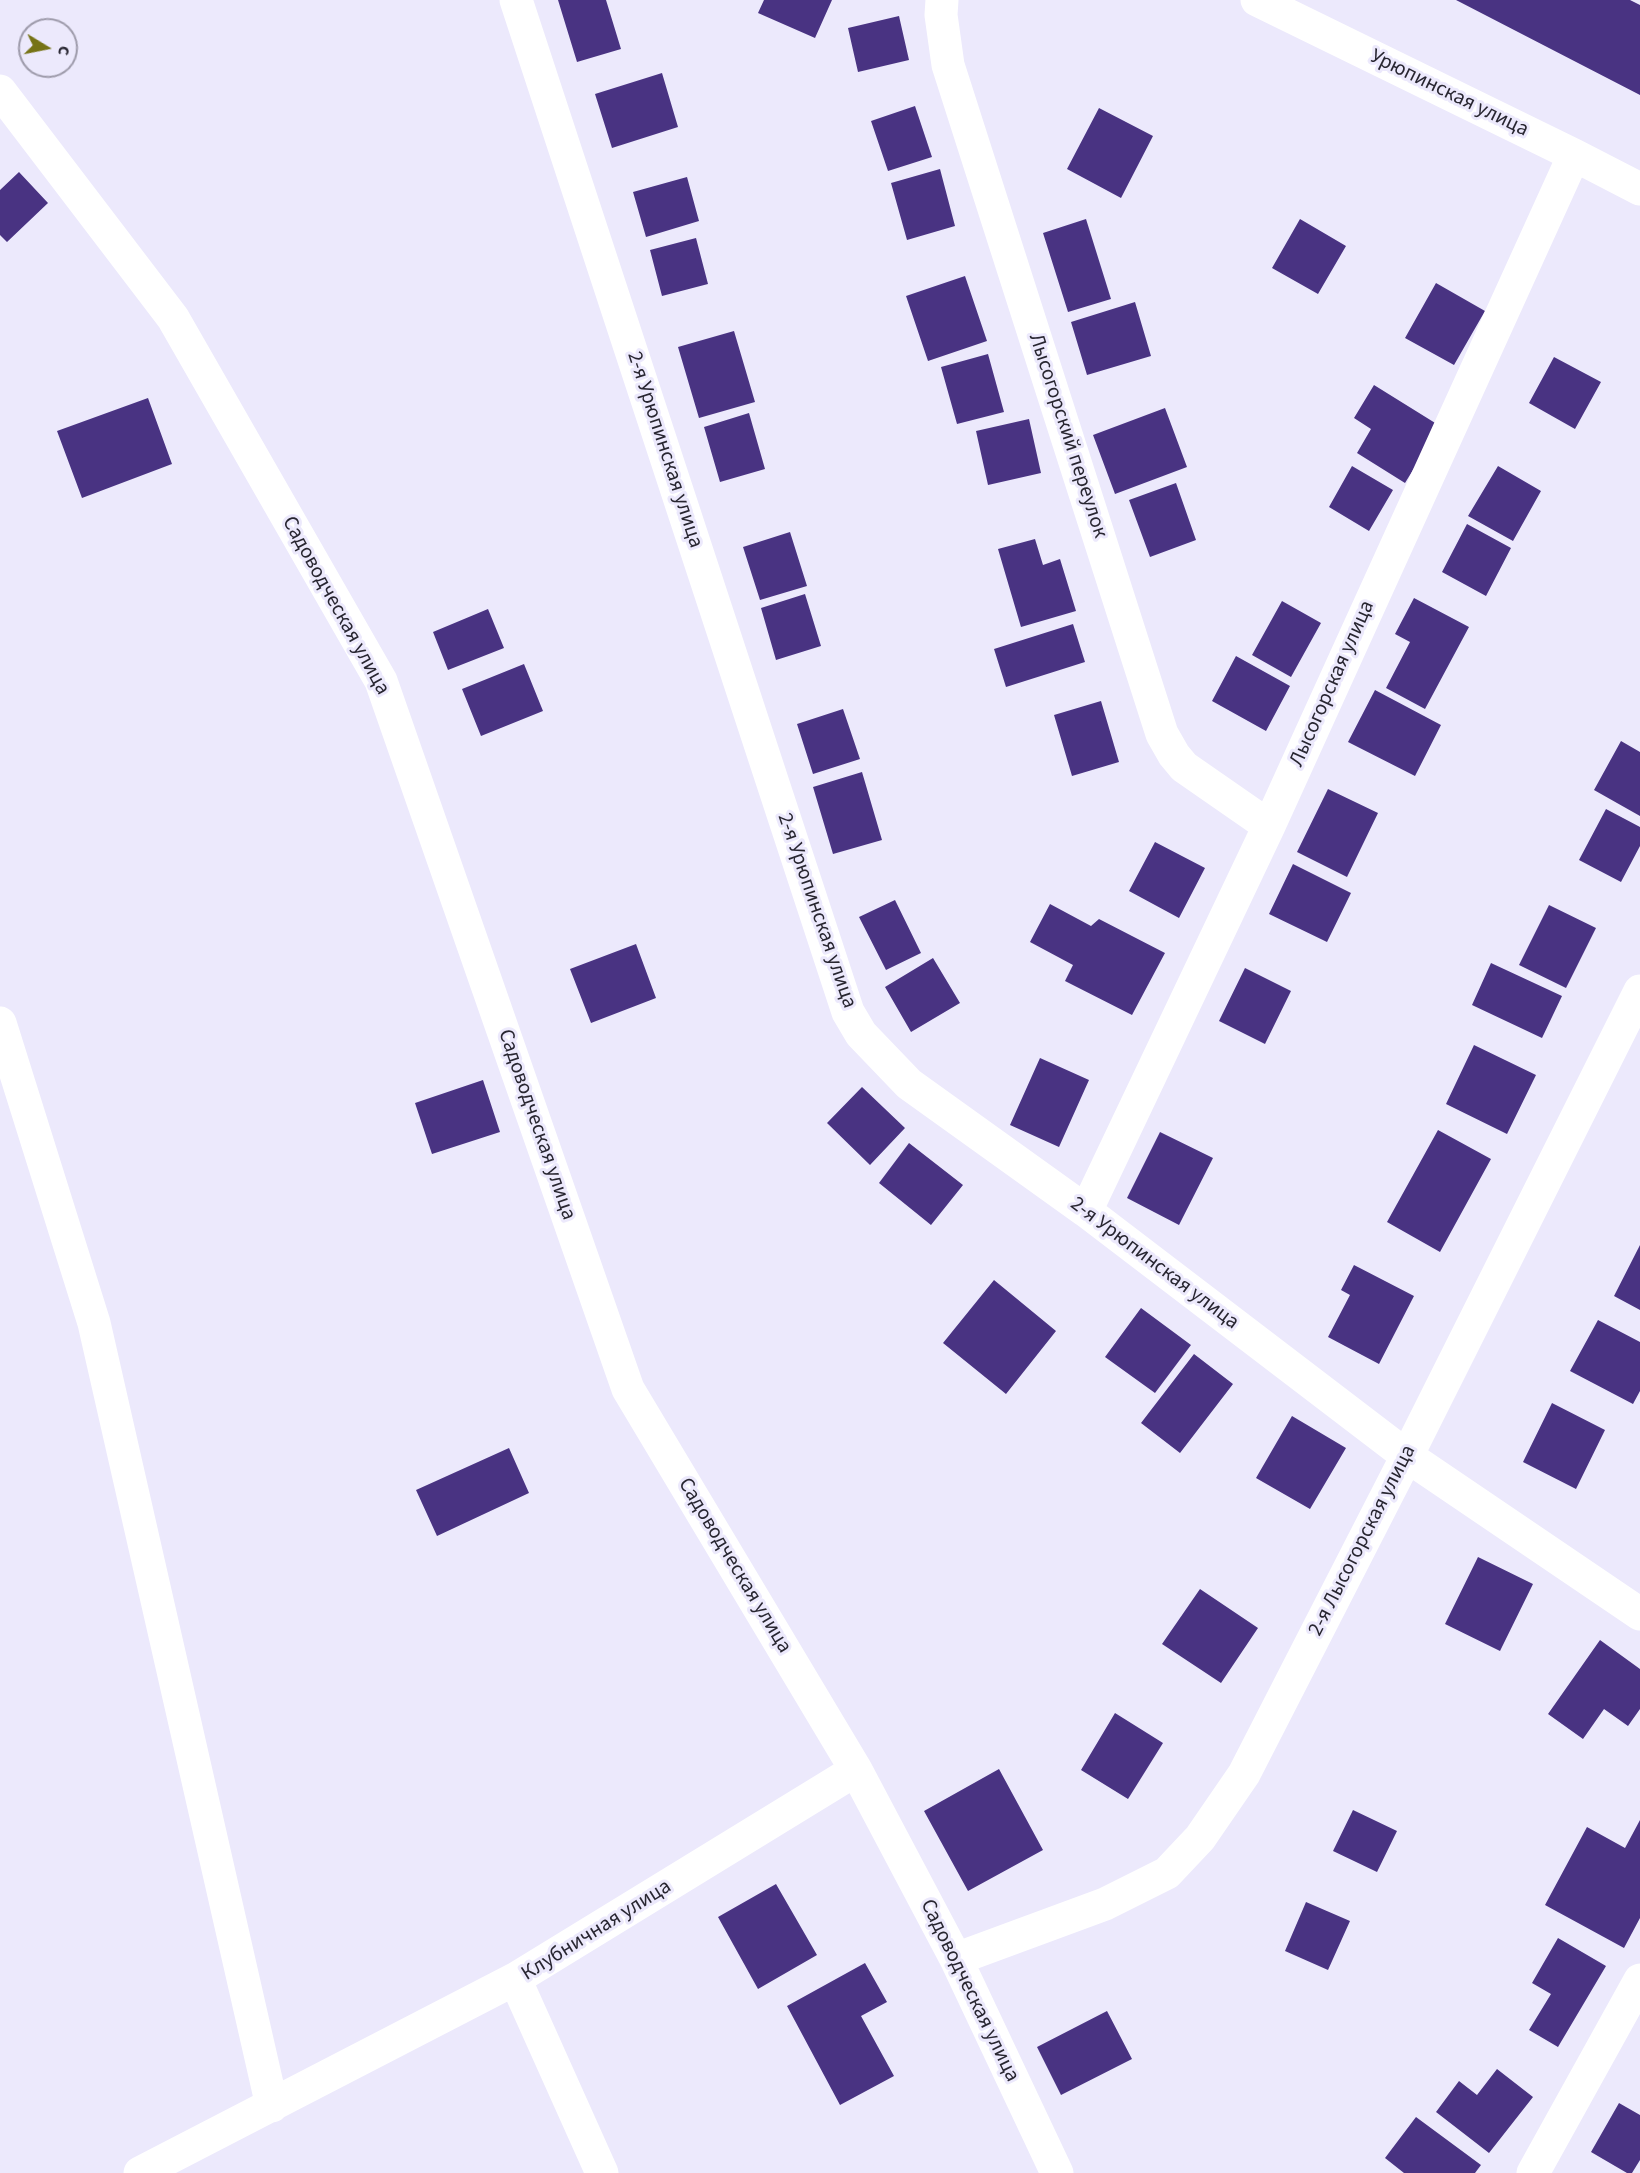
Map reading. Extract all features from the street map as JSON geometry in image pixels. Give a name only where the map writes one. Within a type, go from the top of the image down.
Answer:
[{"type":"street","name":"2-я Урюпинская улица","points":[[516,0],[848,1012],[861,1034],[909,1084],[1086,1211],[1407,1456],[1640,1614]]},
{"type":"street","name":"Лысогорский переулок","points":[[942,0],[941,15],[948,65],[1162,734],[1184,767],[1269,825]]},
{"type":"street","name":"Урюпинская улица","points":[[1257,0],[1574,154],[1640,189]]},
{"type":"street","name":"Садоводческая улица","points":[[0,91],[173,318],[381,681],[628,1389],[855,1770],[956,1959],[1057,2173]]},
{"type":"street","name":"Лысогорская улица","points":[[1086,1211],[1269,825],[1574,154]]},
{"type":"street","name":"2-я Лысогорская улица","points":[[956,1959],[1105,1904],[1167,1873],[1200,1838],[1244,1774],[1407,1456],[1640,991]]},
{"type":"street","points":[[0,1023],[94,1323],[272,2106]]},
{"type":"street","name":"Клубничная улица","points":[[602,2173],[515,1979],[855,1770]]},
{"type":"street","points":[[140,2173],[515,1979]]},
{"type":"street","points":[[1533,2173],[1640,1980]]},
{"type":"building","points":[[558,0],[606,0],[621,49],[577,62]]},
{"type":"building","points":[[764,0],[832,0],[815,38],[758,13]]},
{"type":"building","points":[[1456,0],[1630,0],[1640,5],[1640,95]]},
{"type":"building","points":[[899,16],[909,60],[858,72],[848,28]]},
{"type":"building","points":[[662,73],[678,127],[612,148],[595,94]]},
{"type":"building","points":[[915,106],[932,157],[888,171],[871,121]]},
{"type":"building","points":[[1099,108],[1153,136],[1121,198],[1067,169]]},
{"type":"building","points":[[940,169],[955,226],[907,240],[891,183]]},
{"type":"building","points":[[19,172],[48,203],[7,242],[0,235],[0,190]]},
{"type":"building","points":[[687,177],[699,221],[646,237],[633,192]]},
{"type":"building","points":[[1086,219],[1111,299],[1068,312],[1043,233]]},
{"type":"building","points":[[1300,219],[1346,246],[1318,294],[1272,268]]},
{"type":"building","points":[[696,238],[708,284],[662,296],[650,250]]},
{"type":"building","points":[[965,276],[987,341],[928,361],[906,296]]},
{"type":"building","points":[[1436,283],[1485,311],[1454,365],[1405,338]]},
{"type":"building","points":[[1135,302],[1151,356],[1087,375],[1071,322]]},
{"type":"building","points":[[734,331],[755,402],[699,418],[678,347]]},
{"type":"building","points":[[988,354],[1004,412],[957,424],[941,367]]},
{"type":"building","points":[[1554,357],[1601,382],[1575,429],[1529,403]]},
{"type":"building","points":[[1374,385],[1440,426],[1405,483],[1357,453],[1371,429],[1354,418]]},
{"type":"building","points":[[148,398],[172,464],[82,498],[57,431]]},
{"type":"building","points":[[1165,408],[1187,467],[1115,494],[1093,435]]},
{"type":"building","points":[[749,413],[765,469],[720,482],[704,427]]},
{"type":"building","points":[[1029,419],[1041,473],[988,485],[976,431]]},
{"type":"building","points":[[1352,466],[1393,490],[1369,531],[1329,507]]},
{"type":"building","points":[[1498,466],[1541,491],[1513,541],[1468,516]]},
{"type":"building","points":[[1176,483],[1196,540],[1150,557],[1129,500]]},
{"type":"building","points":[[1467,524],[1511,548],[1486,596],[1442,572]]},
{"type":"building","points":[[790,532],[807,586],[760,600],[743,547]]},
{"type":"building","points":[[1035,539],[1043,565],[1060,559],[1076,611],[1021,627],[998,549]]},
{"type":"building","points":[[805,594],[821,646],[776,660],[761,608]]},
{"type":"building","points":[[1414,598],[1469,627],[1425,709],[1386,688],[1410,642],[1395,634]]},
{"type":"building","points":[[1282,601],[1321,623],[1291,677],[1252,655]]},
{"type":"building","points":[[488,609],[504,648],[448,670],[433,632]]},
{"type":"building","points":[[1073,624],[1085,662],[1006,687],[994,649]]},
{"type":"building","points":[[1236,656],[1290,686],[1266,731],[1212,701]]},
{"type":"building","points":[[524,664],[543,711],[481,736],[462,689]]},
{"type":"building","points":[[1375,690],[1441,725],[1415,776],[1348,742]]},
{"type":"building","points":[[1101,701],[1119,762],[1072,776],[1054,715]]},
{"type":"building","points":[[843,709],[860,759],[813,774],[797,724]]},
{"type":"building","points":[[1621,741],[1640,752],[1640,816],[1594,790]]},
{"type":"building","points":[[862,772],[882,840],[833,854],[813,787]]},
{"type":"building","points":[[1328,789],[1378,813],[1347,877],[1297,852]]},
{"type":"building","points":[[1606,809],[1640,827],[1640,846],[1621,882],[1579,860]]},
{"type":"building","points":[[1155,842],[1205,868],[1179,918],[1129,891]]},
{"type":"building","points":[[1293,864],[1351,893],[1327,942],[1269,914]]},
{"type":"building","points":[[895,900],[921,953],[886,970],[859,917]]},
{"type":"building","points":[[1050,904],[1091,926],[1099,919],[1165,953],[1132,1015],[1065,981],[1073,965],[1030,942]]},
{"type":"building","points":[[1549,905],[1596,928],[1566,988],[1519,965]]},
{"type":"building","points":[[636,944],[656,998],[591,1023],[570,969]]},
{"type":"building","points":[[933,958],[960,1003],[911,1032],[885,987]]},
{"type":"building","points":[[1491,963],[1562,996],[1542,1038],[1472,1005]]},
{"type":"building","points":[[1245,968],[1291,991],[1265,1044],[1219,1021]]},
{"type":"building","points":[[1474,1045],[1536,1075],[1507,1134],[1446,1104]]},
{"type":"building","points":[[1040,1058],[1089,1080],[1059,1147],[1010,1125]]},
{"type":"building","points":[[483,1080],[500,1132],[432,1154],[415,1103]]},
{"type":"building","points":[[862,1087],[905,1128],[870,1165],[827,1123]]},
{"type":"building","points":[[1438,1130],[1491,1159],[1440,1252],[1387,1222]]},
{"type":"building","points":[[1160,1132],[1213,1158],[1179,1225],[1127,1198]]},
{"type":"building","points":[[909,1143],[963,1185],[931,1225],[879,1183]]},
{"type":"building","points":[[1640,1245],[1640,1310],[1614,1296]]},
{"type":"building","points":[[1354,1265],[1414,1296],[1379,1364],[1328,1337],[1350,1295],[1341,1290]]},
{"type":"building","points":[[994,1280],[1056,1331],[1006,1394],[943,1343]]},
{"type":"building","points":[[1141,1308],[1191,1345],[1155,1393],[1105,1357]]},
{"type":"building","points":[[1598,1320],[1640,1342],[1640,1391],[1633,1404],[1570,1371]]},
{"type":"building","points":[[1194,1354],[1233,1384],[1180,1453],[1141,1423]]},
{"type":"building","points":[[1552,1403],[1605,1430],[1576,1489],[1523,1462]]},
{"type":"building","points":[[1292,1416],[1346,1448],[1310,1509],[1256,1478]]},
{"type":"building","points":[[509,1448],[529,1493],[437,1536],[416,1490]]},
{"type":"building","points":[[1478,1557],[1533,1584],[1500,1651],[1445,1624]]},
{"type":"building","points":[[1200,1589],[1258,1628],[1221,1683],[1162,1644]]},
{"type":"building","points":[[1600,1640],[1640,1669],[1640,1709],[1628,1726],[1604,1709],[1583,1739],[1548,1714]]},
{"type":"building","points":[[1115,1713],[1163,1743],[1128,1799],[1081,1770]]},
{"type":"building","points":[[999,1769],[1043,1850],[968,1891],[924,1811]]},
{"type":"building","points":[[1353,1810],[1397,1831],[1377,1872],[1333,1851]]},
{"type":"building","points":[[1640,1820],[1640,1918],[1624,1948],[1545,1905],[1587,1827],[1625,1848]]},
{"type":"building","points":[[776,1884],[817,1955],[758,1989],[718,1917]]},
{"type":"building","points":[[1306,1902],[1350,1921],[1328,1970],[1285,1951]]},
{"type":"building","points":[[1558,1938],[1606,1966],[1558,2047],[1529,2030],[1551,1994],[1532,1983]]},
{"type":"building","points":[[865,1963],[887,2002],[861,2016],[894,2076],[840,2105],[787,2006]]},
{"type":"building","points":[[1107,2011],[1132,2059],[1061,2095],[1037,2047]]},
{"type":"building","points":[[1497,2069],[1533,2097],[1489,2153],[1436,2112],[1459,2081],[1477,2095]]},
{"type":"building","points":[[1619,2103],[1640,2115],[1640,2160],[1632,2173],[1627,2173],[1591,2152]]},
{"type":"building","points":[[1416,2117],[1481,2165],[1475,2173],[1404,2173],[1385,2158]]}]
